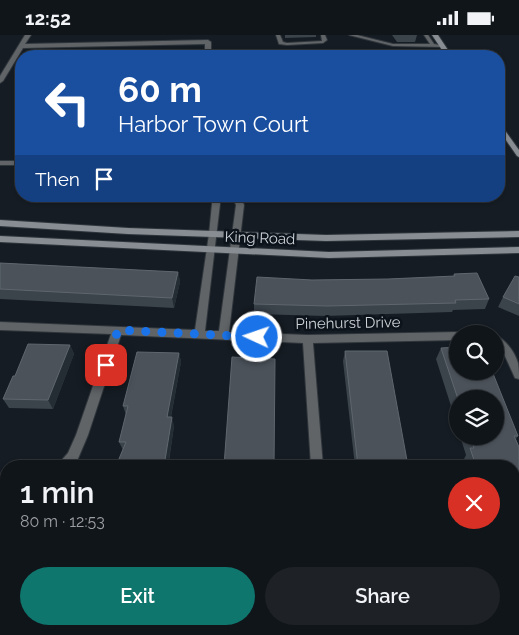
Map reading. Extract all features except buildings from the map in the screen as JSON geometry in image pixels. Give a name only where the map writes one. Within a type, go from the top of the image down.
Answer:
[{"type":"street","points":[[19,50],[28,35]]},
{"type":"street","points":[[435,35],[446,50]]},
{"type":"street","points":[[21,46],[208,42],[208,50]]},
{"type":"street","points":[[0,81],[15,56]]},
{"type":"street","points":[[505,134],[519,149]]},
{"type":"street","points":[[510,140],[519,155]]},
{"type":"street","points":[[0,163],[15,163]]},
{"type":"street","points":[[199,335],[216,202]]},
{"type":"street","points":[[222,336],[237,236],[239,202]]},
{"type":"street","name":"King Road","points":[[0,223],[237,236],[326,238],[519,234]]},
{"type":"street","name":"King Road","points":[[0,239],[329,255],[519,250]]},
{"type":"street","name":"Pinehurst Drive","points":[[0,326],[308,339],[449,336]]},
{"type":"street","points":[[70,460],[82,435],[118,330]]},
{"type":"street","points":[[308,339],[317,460]]},
{"type":"street","points":[[504,347],[508,351],[519,375]]},
{"type":"lane","points":[[278,35],[281,43],[287,44],[321,43],[325,40],[323,35]]},
{"type":"lane","points":[[351,35],[393,45],[443,46]]},
{"type":"lane","points":[[426,35],[433,46]]},
{"type":"route","points":[[106,365],[118,330],[257,337]]}]
